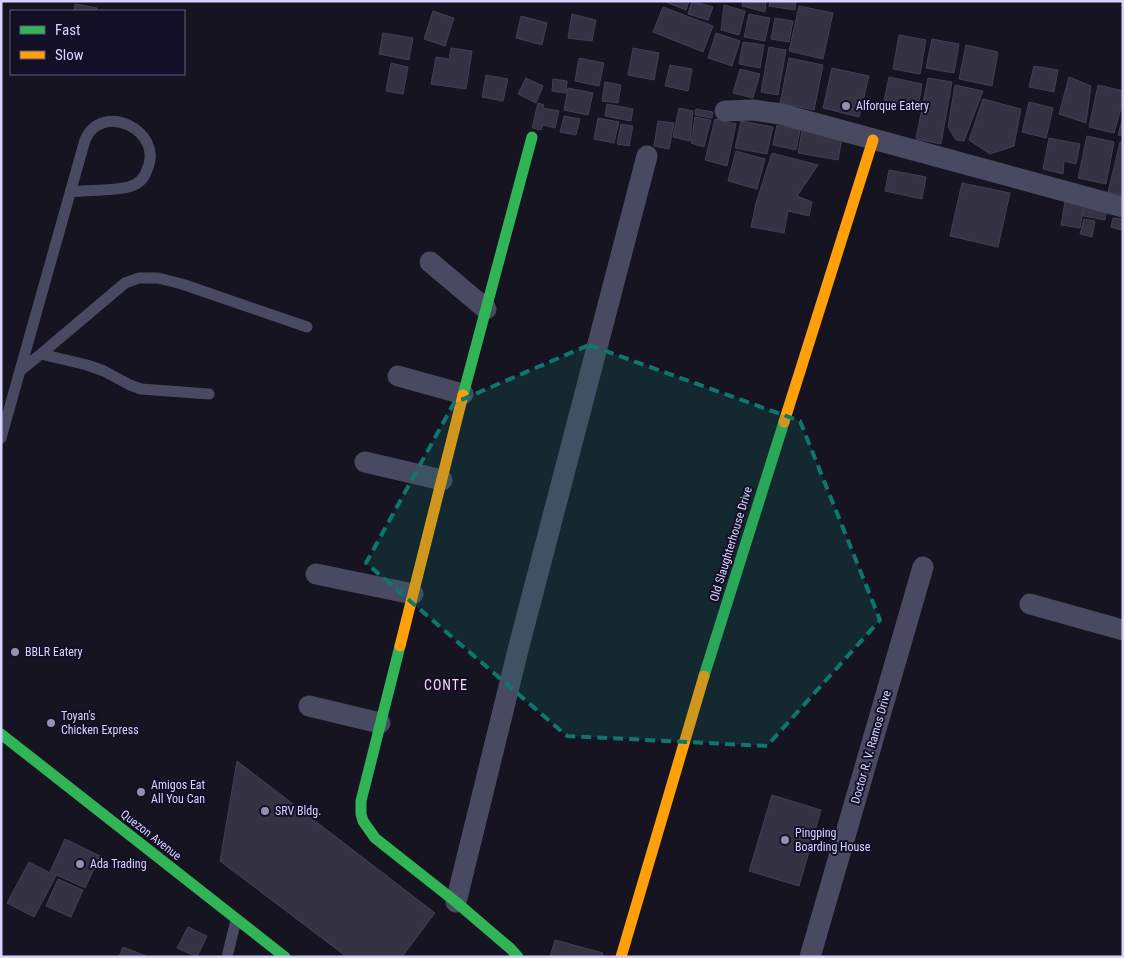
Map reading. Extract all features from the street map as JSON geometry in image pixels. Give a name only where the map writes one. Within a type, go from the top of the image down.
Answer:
[{"type":"street","points":[[725,111],[753,110],[780,114],[1123,207]]},
{"type":"street","points":[[518,957],[511,948],[456,902],[375,838],[363,821],[361,814],[363,788],[463,394],[532,137]]},
{"type":"street","name":"Old Slaughterhouse Drive","points":[[621,957],[700,688],[873,140]]},
{"type":"street","points":[[456,902],[519,646],[647,156]]},
{"type":"street","points":[[430,262],[486,309]]},
{"type":"street","points":[[398,376],[463,394]]},
{"type":"street","points":[[365,462],[442,480]]},
{"type":"street","name":"Doctor R. V. Ramos Drive","points":[[810,957],[923,566]]},
{"type":"street","points":[[316,574],[413,594]]},
{"type":"street","points":[[1030,604],[1123,630]]},
{"type":"street","points":[[309,706],[380,723]]},
{"type":"street","name":"Quezon Avenue","points":[[1,734],[285,957]]},
{"type":"lane","points":[[1,438],[85,140],[89,131],[97,125],[107,122],[122,123],[136,129],[144,136],[148,146],[150,165],[140,182],[128,188],[71,192]]},
{"type":"lane","points":[[20,370],[125,283],[138,278],[158,278],[182,284],[307,327]]},
{"type":"lane","points":[[41,354],[87,365],[141,389],[209,394]]},
{"type":"lane","points":[[227,957],[236,919]]},
{"type":"highlighted area","points":[[589,345],[800,421],[880,620],[767,746],[567,736],[366,563],[454,403]]},
{"type":"building","points":[[663,1],[689,1],[686,10]]},
{"type":"building","points":[[692,1],[713,7],[708,20],[688,14]]},
{"type":"building","points":[[743,1],[766,1],[765,12],[742,6]]},
{"type":"building","points":[[770,1],[796,1],[795,10],[769,6]]},
{"type":"building","points":[[75,4],[97,8],[96,10],[74,10]]},
{"type":"building","points":[[724,5],[745,11],[739,35],[721,30]]},
{"type":"building","points":[[799,6],[833,13],[823,59],[789,51]]},
{"type":"building","points":[[663,7],[713,26],[703,52],[653,32]]},
{"type":"building","points":[[433,11],[454,18],[445,46],[424,39]]},
{"type":"building","points":[[572,14],[596,20],[592,41],[568,38]]},
{"type":"building","points":[[749,14],[770,18],[765,41],[744,37]]},
{"type":"building","points":[[521,16],[547,23],[542,45],[516,38]]},
{"type":"building","points":[[775,18],[793,21],[789,42],[771,39]]},
{"type":"building","points":[[383,33],[413,38],[409,60],[379,54]]},
{"type":"building","points":[[716,33],[740,41],[732,66],[708,58]]},
{"type":"building","points":[[899,35],[926,40],[920,74],[893,69]]},
{"type":"building","points":[[932,39],[959,44],[954,73],[926,68]]},
{"type":"building","points":[[743,42],[764,45],[760,68],[739,64]]},
{"type":"building","points":[[966,45],[998,52],[992,86],[959,79]]},
{"type":"building","points":[[769,47],[786,50],[778,95],[761,92]]},
{"type":"building","points":[[451,48],[472,51],[466,89],[431,84],[436,57],[449,59]]},
{"type":"building","points":[[633,48],[659,53],[654,80],[628,75]]},
{"type":"building","points":[[579,58],[604,63],[599,86],[575,81]]},
{"type":"building","points":[[789,58],[823,65],[814,110],[780,103]]},
{"type":"building","points":[[391,63],[408,67],[403,94],[386,91]]},
{"type":"building","points":[[670,65],[692,69],[688,91],[665,86]]},
{"type":"building","points":[[1034,66],[1058,70],[1054,92],[1029,87]]},
{"type":"building","points":[[832,68],[869,76],[859,117],[823,108]]},
{"type":"building","points":[[740,69],[760,74],[753,98],[733,93]]},
{"type":"building","points":[[486,75],[508,79],[503,101],[482,97]]},
{"type":"building","points":[[889,77],[922,84],[918,108],[884,101]]},
{"type":"building","points":[[1069,77],[1091,86],[1086,123],[1059,114]]},
{"type":"building","points":[[526,78],[543,86],[536,103],[518,94]]},
{"type":"building","points":[[928,78],[952,82],[941,144],[916,139]]},
{"type":"building","points":[[553,79],[567,81],[566,93],[552,91]]},
{"type":"building","points":[[605,82],[621,85],[618,103],[602,101]]},
{"type":"building","points":[[955,85],[983,91],[964,141],[956,140],[948,127]]},
{"type":"building","points":[[1098,85],[1123,91],[1123,101],[1114,133],[1089,127]]},
{"type":"building","points":[[568,88],[593,93],[588,115],[564,110]]},
{"type":"building","points":[[983,99],[1021,109],[1014,146],[990,154],[969,140]]},
{"type":"building","points":[[1029,102],[1053,108],[1046,138],[1022,132]]},
{"type":"building","points":[[538,103],[544,105],[543,108],[559,111],[555,128],[543,125],[541,130],[532,128]]},
{"type":"building","points":[[607,104],[633,109],[631,121],[605,116]]},
{"type":"building","points":[[679,108],[693,111],[690,141],[673,137]]},
{"type":"building","points":[[696,109],[713,112],[712,118],[695,115]]},
{"type":"building","points":[[564,116],[580,119],[576,135],[560,132]]},
{"type":"building","points":[[695,117],[711,120],[704,147],[691,143]]},
{"type":"building","points":[[1123,117],[1123,136],[1118,135]]},
{"type":"building","points":[[598,118],[619,122],[614,143],[594,139]]},
{"type":"building","points":[[715,119],[736,124],[727,166],[705,160]]},
{"type":"building","points":[[658,121],[674,123],[669,149],[654,146]]},
{"type":"building","points":[[741,121],[773,127],[767,154],[735,148]]},
{"type":"building","points":[[621,124],[633,126],[629,146],[617,144]]},
{"type":"building","points":[[777,125],[800,130],[796,150],[773,145]]},
{"type":"building","points":[[802,131],[842,138],[838,160],[798,153]]},
{"type":"building","points":[[1087,136],[1114,142],[1106,184],[1078,178]]},
{"type":"building","points":[[1049,138],[1080,144],[1076,164],[1064,161],[1063,174],[1043,169]]},
{"type":"building","points":[[1120,142],[1123,143],[1123,195],[1108,192]]},
{"type":"building","points":[[736,151],[765,159],[757,189],[728,181]]},
{"type":"building","points":[[772,153],[818,165],[797,196],[812,202],[809,216],[788,211],[784,233],[751,227],[756,203]]},
{"type":"building","points":[[889,170],[926,177],[922,199],[885,191]]},
{"type":"building","points":[[962,183],[1010,193],[998,247],[950,236]]},
{"type":"building","points":[[1066,196],[1085,200],[1080,228],[1061,225]]},
{"type":"building","points":[[1086,202],[1107,206],[1105,220],[1083,216]]},
{"type":"building","points":[[1113,218],[1123,219],[1121,230],[1111,227]]},
{"type":"building","points":[[1084,219],[1095,221],[1092,237],[1080,234]]},
{"type":"building","name":"SRV Bldg.","points":[[237,761],[435,913],[402,957],[347,957],[220,861]]},
{"type":"building","name":"Pingping Boarding House","points":[[772,795],[821,810],[799,886],[749,871]]},
{"type":"building","points":[[65,839],[100,856],[85,888],[50,872]]},
{"type":"building","points":[[29,862],[56,876],[34,917],[7,903]]},
{"type":"building","points":[[58,879],[83,890],[71,917],[46,906]]},
{"type":"building","points":[[188,927],[207,936],[197,957],[177,948]]},
{"type":"building","points":[[555,940],[603,953],[602,957],[550,957]]},
{"type":"building","points":[[123,947],[149,957],[119,957]]},
{"type":"traffic: fast","points":[[463,395],[532,137]]},
{"type":"traffic: fast","points":[[704,676],[784,422]]},
{"type":"traffic: fast","points":[[400,646],[361,801],[363,821],[375,838],[456,902],[518,957]]},
{"type":"traffic: fast","points":[[1,734],[285,957]]},
{"type":"traffic: slow","points":[[784,422],[873,140]]},
{"type":"traffic: slow","points":[[400,646],[463,395]]},
{"type":"traffic: slow","points":[[621,957],[704,676]]},
{"type":"place","name":"Alforque Eatery","points":[[846,106]]},
{"type":"place","name":"BBLR Eatery","points":[[15,652]]},
{"type":"place","name":"Toyan's Chicken Express","points":[[51,723]]},
{"type":"place","name":"Amigos Eat All You Can","points":[[141,792]]},
{"type":"place","name":"SRV Bldg.","points":[[265,811]]},
{"type":"place","name":"Pingping Boarding House","points":[[785,840]]},
{"type":"place","name":"Ada Trading","points":[[80,864]]},
{"type":"district","name":"CONTE","points":[[446,685]]}]
